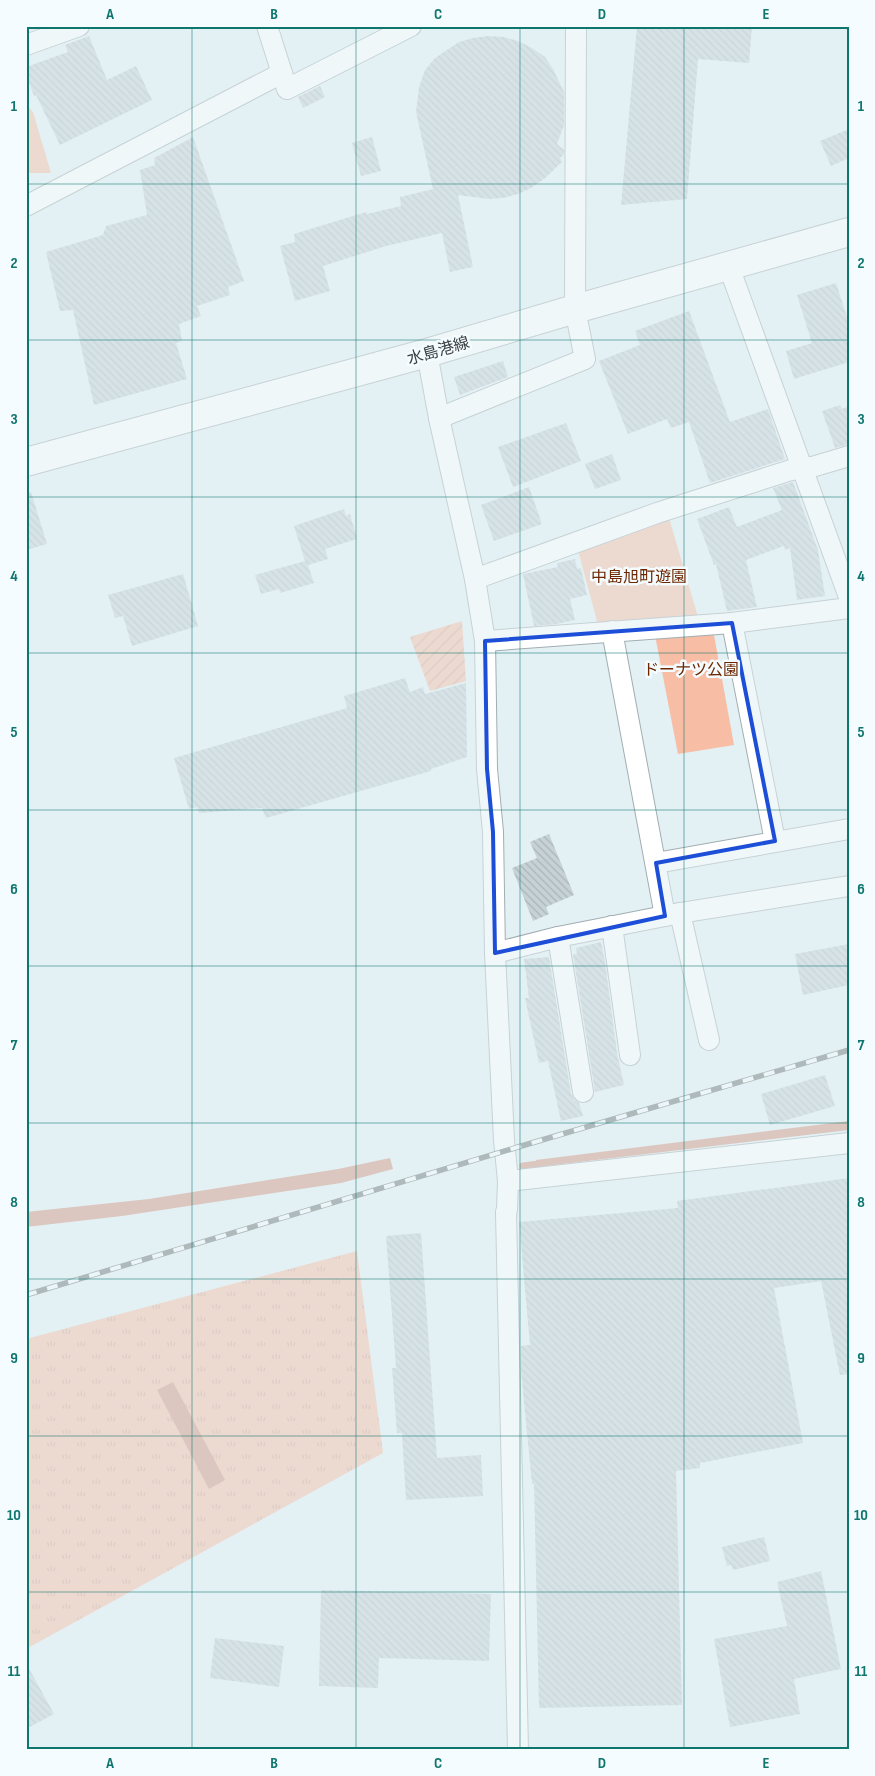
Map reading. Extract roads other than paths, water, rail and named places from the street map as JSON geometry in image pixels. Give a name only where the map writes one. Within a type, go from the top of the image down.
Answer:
[{"type":"main road","name":"水島港線","points":[[26,462],[427,353],[575,309],[849,232]]},
{"type":"street","points":[[26,45],[80,26]]},
{"type":"street","points":[[267,26],[287,89],[411,26]]},
{"type":"street","points":[[439,418],[585,359],[575,309],[576,26]]},
{"type":"street","points":[[26,206],[284,79]]},
{"type":"street","points":[[729,267],[849,596]]},
{"type":"street","points":[[427,353],[439,418],[475,579],[485,641],[487,769],[493,832],[495,953],[507,1173],[506,1212],[518,1750]]},
{"type":"street","points":[[475,579],[657,513],[791,470],[812,467],[849,456]]},
{"type":"street","points":[[485,641],[732,623],[849,608]]},
{"type":"street","points":[[732,623],[775,842]]},
{"type":"street","points":[[612,631],[656,863],[673,914],[709,1040]]},
{"type":"street","points":[[656,863],[849,829]]},
{"type":"street","points":[[495,953],[558,937],[673,914],[849,886]]},
{"type":"street","points":[[612,926],[630,1055]]},
{"type":"street","points":[[558,937],[583,1092]]},
{"type":"street","points":[[507,1173],[849,1143]]},
{"type":"waterway","points":[[523,1166],[546,1163]]},
{"type":"railway","points":[[26,1295],[849,1050]]},
{"type":"park label","name":"中島旭町遊園","points":[[639,576]]},
{"type":"park label","name":"ドーナツ公園","points":[[691,669]]}]
